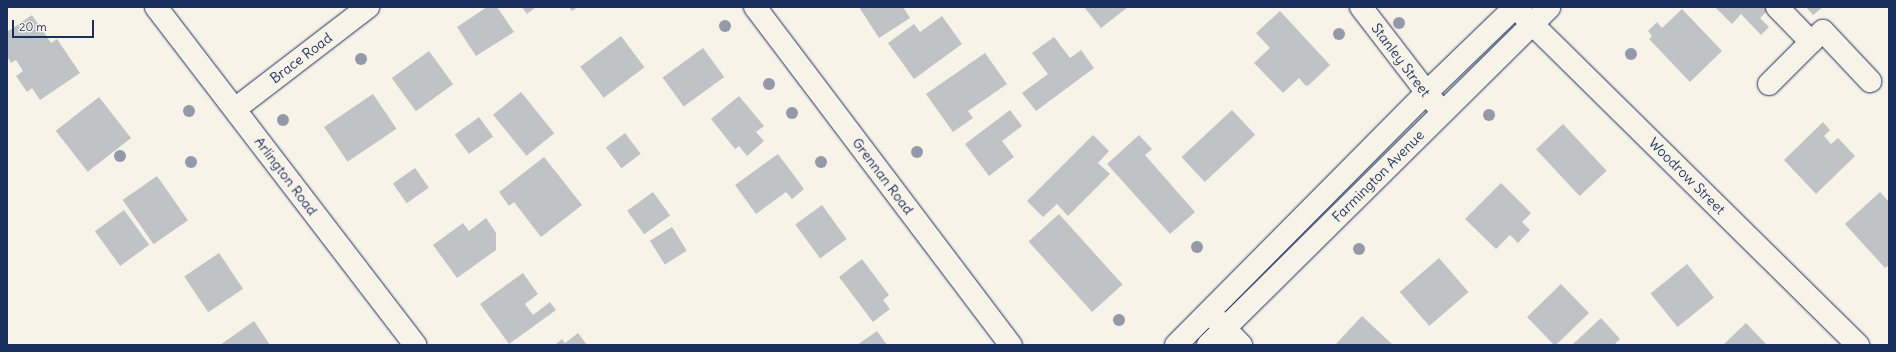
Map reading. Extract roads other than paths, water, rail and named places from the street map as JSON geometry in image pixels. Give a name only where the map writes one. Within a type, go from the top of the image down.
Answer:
[{"type":"street","name":"Arlington Road","points":[[156,7],[415,345]]},
{"type":"street","name":"Brace Road","points":[[234,109],[368,7]]},
{"type":"street","name":"Grennan Road","points":[[755,7],[1011,345]]},
{"type":"street","name":"Stanley Street","points":[[1361,7],[1442,112]]},
{"type":"street","name":"Farmington Avenue","points":[[1176,345],[1426,93],[1515,7]]},
{"type":"street","name":"Woodrow Street","points":[[1515,7],[1858,345]]},
{"type":"street","name":"Farmington Avenue","points":[[1208,345],[1549,7]]},
{"type":"street","points":[[1777,7],[1811,42]]},
{"type":"street","points":[[1769,84],[1823,31],[1870,81]]},
{"type":"street","points":[[1210,312],[1241,345]]}]
